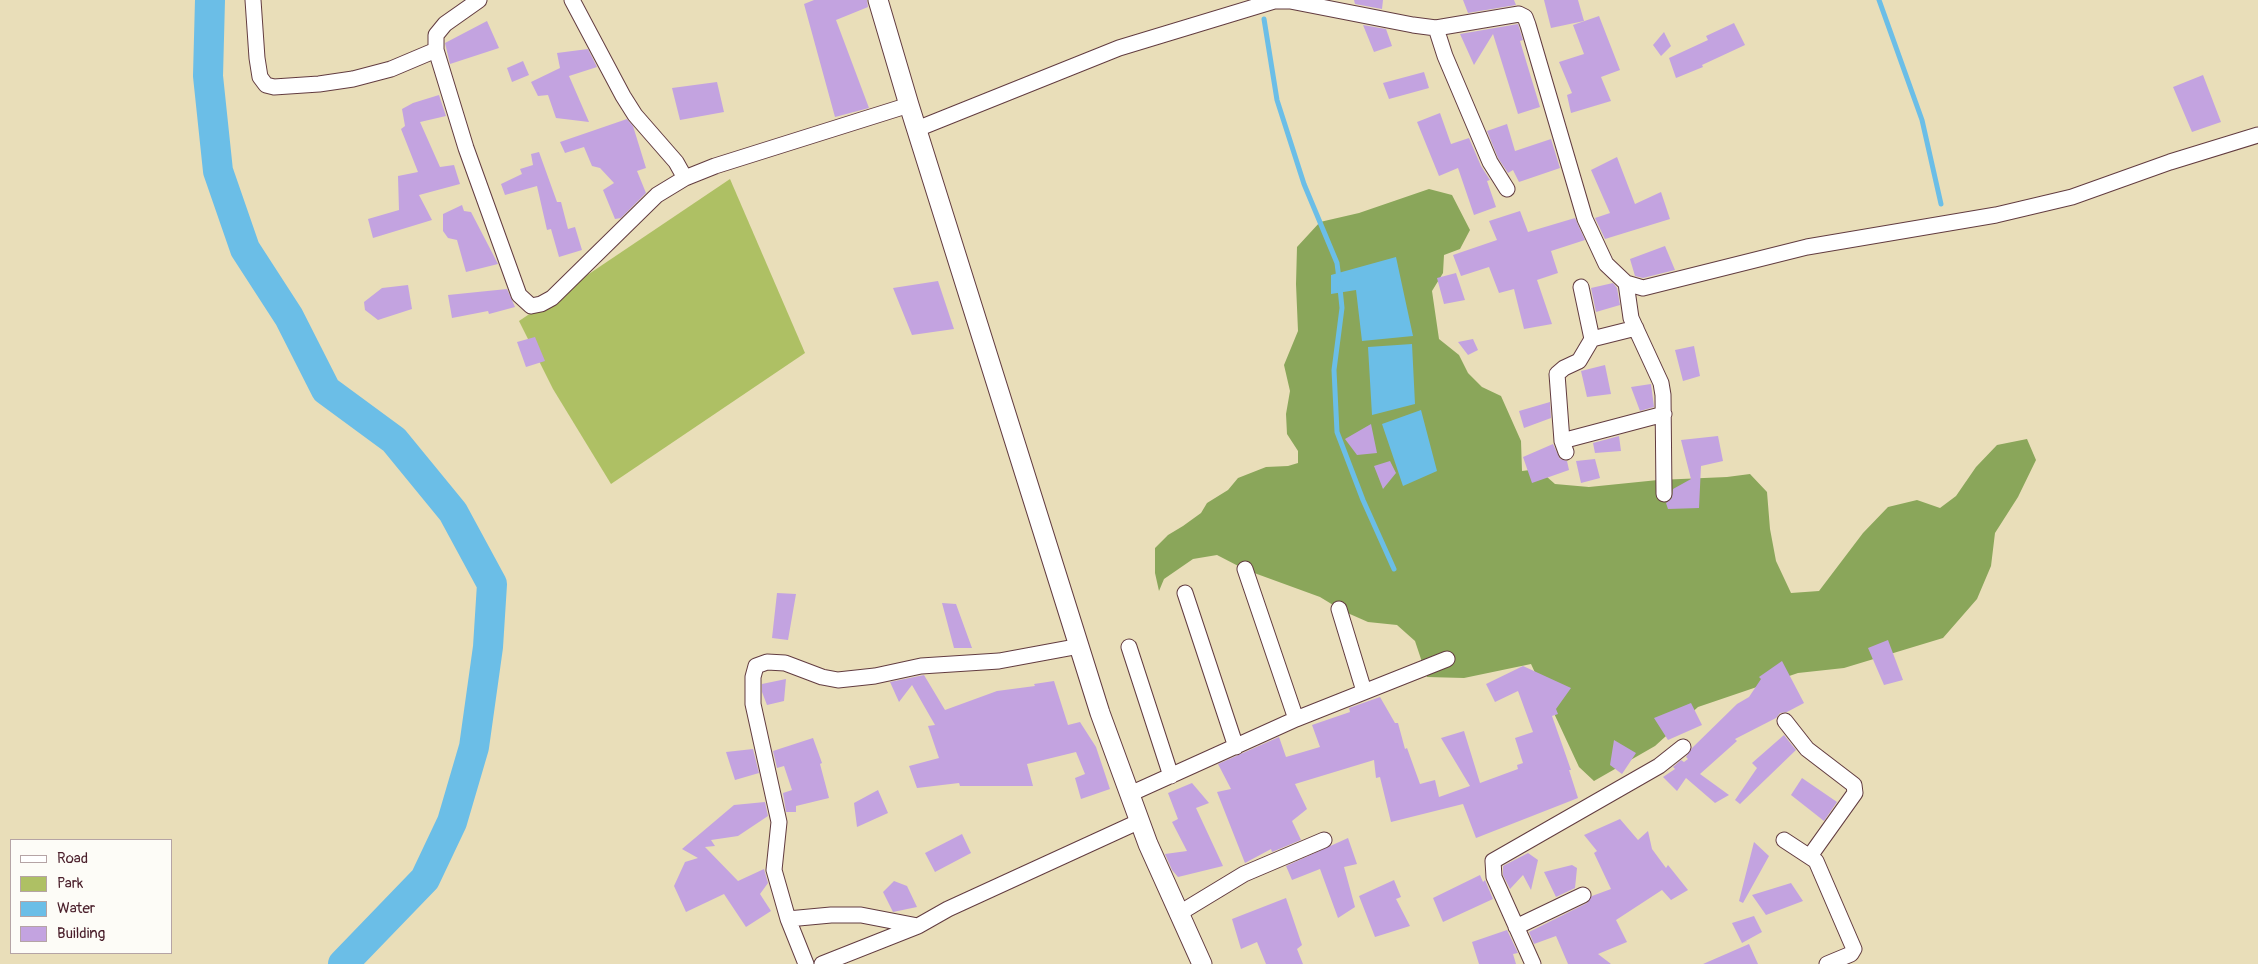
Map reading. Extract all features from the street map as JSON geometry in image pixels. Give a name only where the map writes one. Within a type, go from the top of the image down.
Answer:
[{"type":"street","points":[[253,0],[257,58],[260,77],[266,85],[274,87],[319,84],[353,79],[391,69],[436,50]]},
{"type":"street","points":[[479,0],[445,24],[436,35],[436,50],[466,148],[519,295],[531,306],[541,304],[552,298],[657,196],[685,178],[715,166],[909,105]]},
{"type":"street","points":[[572,0],[635,115],[676,162],[685,178]]},
{"type":"street","points":[[878,0],[909,105],[1100,713],[1140,821],[1178,914],[1202,964]]},
{"type":"street","points":[[917,129],[1119,48],[1274,1],[1290,1],[1436,28],[1514,15],[1525,16],[1585,219],[1606,264],[1626,283],[1643,288],[1807,247],[1996,215],[2072,197],[2170,162],[2258,135]]},
{"type":"street","points":[[1436,28],[1445,56],[1490,162],[1507,189]]},
{"type":"street","points":[[1626,283],[1631,318],[1661,383],[1664,414],[1664,494]]},
{"type":"street","points":[[1581,287],[1592,339],[1579,361],[1564,368],[1557,374],[1564,446],[1664,414]]},
{"type":"street","points":[[1592,339],[1636,328]]},
{"type":"street","points":[[1245,569],[1296,720]]},
{"type":"street","points":[[1185,593],[1236,746]]},
{"type":"street","points":[[1338,609],[1364,691]]},
{"type":"street","points":[[806,964],[788,919],[774,870],[779,822],[753,704],[753,677],[756,666],[767,662],[784,663],[822,677],[838,680],[876,676],[921,666],[999,661],[1080,646]]},
{"type":"street","points":[[1129,647],[1171,776]]},
{"type":"street","points":[[1130,794],[1364,691],[1447,659]]},
{"type":"street","points":[[1784,721],[1807,749],[1854,785],[1855,793],[1810,856]]},
{"type":"street","points":[[1533,964],[1494,877],[1493,861],[1660,766],[1684,747]]},
{"type":"street","points":[[822,964],[918,926],[948,909],[1140,821]]},
{"type":"street","points":[[1178,914],[1244,874],[1324,840]]},
{"type":"street","points":[[1784,840],[1816,861],[1854,949],[1851,954],[1827,964]]},
{"type":"street","points":[[1516,927],[1584,895]]},
{"type":"street","points":[[788,919],[831,915],[861,915],[918,926]]},
{"type":"green space","points":[[730,179],[805,353],[611,484],[553,389],[519,321]]},
{"type":"green space","points":[[1429,189],[1452,195],[1470,230],[1460,249],[1444,255],[1443,273],[1432,291],[1439,339],[1459,355],[1468,373],[1482,387],[1501,396],[1521,441],[1522,471],[1538,469],[1555,484],[1589,487],[1750,474],[1767,492],[1770,529],[1776,561],[1791,593],[1819,591],[1863,533],[1888,507],[1917,500],[1940,508],[1956,496],[1976,467],[1997,445],[2027,439],[2036,460],[2018,497],[1995,533],[1991,566],[1977,599],[1943,638],[1844,668],[1798,673],[1698,707],[1655,746],[1594,781],[1579,767],[1531,664],[1464,678],[1427,677],[1415,641],[1397,625],[1368,622],[1343,611],[1320,597],[1246,570],[1217,555],[1193,559],[1164,579],[1159,591],[1155,573],[1155,548],[1168,535],[1201,513],[1207,503],[1228,490],[1238,478],[1266,467],[1288,466],[1298,463],[1298,451],[1287,434],[1286,414],[1290,391],[1284,365],[1298,331],[1297,247],[1320,222],[1359,213]]},
{"type":"water","points":[[1396,257],[1413,336],[1362,341],[1356,290],[1331,294],[1331,275]]},
{"type":"water","points":[[1412,344],[1415,404],[1372,415],[1368,347]]},
{"type":"water","points":[[1421,410],[1437,471],[1403,486],[1382,424]]},
{"type":"building","points":[[814,0],[867,0],[868,7],[836,20],[869,108],[835,117],[804,4]]},
{"type":"building","points":[[1354,0],[1383,0],[1382,9],[1355,4]]},
{"type":"building","points":[[1463,0],[1514,0],[1516,5],[1468,13]]},
{"type":"building","points":[[1544,0],[1578,0],[1584,21],[1551,28]]},
{"type":"building","points":[[1599,16],[1620,70],[1601,77],[1611,101],[1571,113],[1567,95],[1572,93],[1559,62],[1584,54],[1573,25]]},
{"type":"building","points":[[487,21],[499,48],[450,64],[445,43]]},
{"type":"building","points":[[1734,23],[1745,45],[1702,65],[1703,67],[1676,78],[1669,58],[1708,40],[1706,36]]},
{"type":"building","points":[[1518,24],[1523,40],[1520,41],[1540,107],[1518,114],[1493,34],[1474,65],[1460,34]]},
{"type":"building","points":[[1363,25],[1386,29],[1392,46],[1374,52]]},
{"type":"building","points":[[1664,32],[1671,46],[1661,56],[1653,45]]},
{"type":"building","points":[[588,49],[597,67],[569,76],[589,122],[556,118],[548,95],[538,96],[531,82],[560,68],[557,53]]},
{"type":"building","points":[[523,61],[529,75],[512,82],[507,68]]},
{"type":"building","points":[[1424,72],[1429,88],[1389,99],[1383,83]]},
{"type":"building","points":[[2203,75],[2221,122],[2192,132],[2173,87]]},
{"type":"building","points":[[717,82],[724,112],[680,120],[672,88]]},
{"type":"building","points":[[439,95],[446,116],[420,122],[440,167],[454,165],[460,184],[419,195],[432,220],[373,238],[368,219],[399,210],[398,176],[418,172],[401,129],[405,126],[402,109],[413,103]]},
{"type":"building","points":[[1440,113],[1451,144],[1469,138],[1481,166],[1490,180],[1487,181],[1496,207],[1474,215],[1458,168],[1439,176],[1417,122]]},
{"type":"building","points":[[627,119],[633,126],[646,168],[637,171],[646,193],[621,218],[615,219],[603,190],[614,183],[600,168],[592,166],[584,147],[565,153],[560,142]]},
{"type":"building","points":[[1507,124],[1515,151],[1551,139],[1560,168],[1519,182],[1513,170],[1508,173],[1498,158],[1487,131]]},
{"type":"building","points":[[539,152],[557,202],[561,202],[568,229],[575,227],[582,250],[559,257],[551,229],[547,230],[537,186],[505,195],[501,184],[522,174],[520,169],[533,165],[531,154]]},
{"type":"building","points":[[1617,157],[1635,204],[1661,192],[1670,219],[1605,239],[1595,218],[1610,213],[1591,170]]},
{"type":"building","points":[[462,205],[464,211],[471,212],[498,264],[466,272],[457,240],[448,238],[443,231],[443,214]]},
{"type":"building","points":[[1520,211],[1528,232],[1575,218],[1585,240],[1551,251],[1558,273],[1537,280],[1552,324],[1524,329],[1514,289],[1499,293],[1489,267],[1461,276],[1453,255],[1497,240],[1489,221]]},
{"type":"building","points":[[1665,246],[1675,270],[1643,278],[1635,276],[1630,259]]},
{"type":"building","points":[[1456,273],[1465,300],[1444,304],[1437,278]]},
{"type":"building","points":[[938,281],[954,329],[912,335],[893,288]]},
{"type":"building","points":[[1613,283],[1617,288],[1620,305],[1596,312],[1591,288]]},
{"type":"building","points":[[408,285],[412,309],[378,320],[365,310],[364,302],[382,288]]},
{"type":"building","points":[[507,289],[515,307],[489,314],[488,311],[452,318],[448,295]]},
{"type":"building","points":[[535,337],[545,361],[526,367],[517,342]]},
{"type":"building","points":[[1473,339],[1478,350],[1468,355],[1458,342]]},
{"type":"building","points":[[1694,346],[1700,376],[1683,381],[1675,350]]},
{"type":"building","points":[[1605,365],[1611,394],[1587,397],[1581,371]]},
{"type":"building","points":[[1651,384],[1654,407],[1640,411],[1631,387]]},
{"type":"building","points":[[1550,402],[1551,418],[1524,428],[1519,411]]},
{"type":"building","points":[[1371,424],[1377,453],[1357,455],[1345,439]]},
{"type":"building","points":[[1619,436],[1621,451],[1595,453],[1593,443]]},
{"type":"building","points":[[1718,436],[1723,461],[1701,466],[1699,508],[1668,509],[1666,503],[1672,498],[1673,489],[1691,479],[1681,440]]},
{"type":"building","points":[[1553,444],[1560,459],[1567,461],[1569,470],[1532,483],[1523,457]]},
{"type":"building","points":[[1595,459],[1600,478],[1581,483],[1576,461]]},
{"type":"building","points":[[1390,461],[1396,473],[1383,489],[1374,466]]},
{"type":"building","points":[[777,593],[796,594],[788,640],[772,638]]},
{"type":"building","points":[[942,603],[956,604],[972,648],[954,648]]},
{"type":"building","points":[[1888,640],[1903,680],[1884,685],[1868,648]]},
{"type":"building","points":[[1782,661],[1804,703],[1787,712],[1780,713],[1776,718],[1735,739],[1737,741],[1700,774],[1729,795],[1715,803],[1686,778],[1677,791],[1663,777],[1675,769],[1673,767],[1681,760],[1684,762],[1688,759],[1686,757],[1692,748],[1737,704],[1749,697],[1761,679],[1759,677]]},
{"type":"building","points":[[1523,666],[1571,688],[1556,709],[1558,714],[1552,716],[1571,770],[1569,770],[1578,798],[1476,838],[1463,804],[1391,822],[1380,777],[1376,778],[1374,760],[1295,784],[1307,809],[1292,821],[1301,840],[1272,852],[1271,849],[1245,863],[1217,792],[1231,789],[1218,764],[1279,737],[1286,757],[1320,747],[1312,725],[1350,712],[1349,708],[1380,697],[1395,723],[1398,723],[1405,749],[1407,748],[1420,784],[1435,780],[1439,797],[1470,786],[1441,738],[1464,731],[1480,783],[1518,769],[1517,765],[1523,763],[1515,738],[1533,732],[1518,691],[1495,702],[1486,684]]},
{"type":"building","points":[[924,675],[945,710],[997,691],[1035,686],[1034,684],[1054,681],[1068,725],[1080,722],[1096,747],[1110,789],[1081,799],[1075,778],[1085,774],[1076,752],[1027,764],[1033,786],[960,786],[959,783],[917,788],[909,766],[939,758],[928,726],[935,725],[912,685],[899,702],[890,682]]},
{"type":"building","points":[[786,679],[784,701],[767,705],[762,692],[762,684]]},
{"type":"building","points":[[1691,703],[1702,725],[1668,740],[1654,718]]},
{"type":"building","points":[[1784,735],[1796,750],[1740,804],[1735,800],[1757,768],[1752,763]]},
{"type":"building","points":[[813,738],[822,763],[820,764],[829,798],[796,806],[796,812],[786,812],[783,793],[792,790],[784,766],[777,768],[773,751]]},
{"type":"building","points":[[1614,740],[1636,753],[1622,774],[1610,765]]},
{"type":"building","points":[[753,749],[759,773],[735,780],[726,752]]},
{"type":"building","points":[[1802,778],[1837,802],[1824,821],[1791,795]]},
{"type":"building","points":[[1192,783],[1209,803],[1196,808],[1223,866],[1178,877],[1172,870],[1165,854],[1187,851],[1172,822],[1178,819],[1168,793]]},
{"type":"building","points":[[878,790],[888,813],[857,827],[854,803]]},
{"type":"building","points":[[765,802],[768,816],[738,836],[711,840],[715,846],[705,847],[738,881],[764,869],[768,883],[760,894],[771,911],[746,927],[724,894],[686,912],[674,886],[685,862],[698,858],[682,849],[734,805]]},
{"type":"building","points":[[1620,819],[1638,840],[1648,831],[1652,849],[1666,868],[1668,865],[1688,890],[1671,900],[1662,890],[1616,920],[1627,942],[1598,954],[1611,964],[1568,964],[1556,936],[1534,944],[1529,932],[1587,903],[1592,896],[1611,889],[1594,853],[1597,851],[1584,835]]},
{"type":"building","points":[[962,834],[971,853],[935,872],[925,853]]},
{"type":"building","points":[[1348,838],[1357,864],[1344,867],[1355,907],[1338,918],[1320,869],[1292,880],[1286,866]]},
{"type":"building","points":[[1754,842],[1769,856],[1743,903],[1739,901]]},
{"type":"building","points":[[1528,853],[1538,860],[1531,890],[1523,875],[1510,889],[1503,875],[1503,866]]},
{"type":"building","points":[[1572,865],[1577,868],[1575,888],[1556,897],[1544,872]]},
{"type":"building","points":[[1480,875],[1483,882],[1485,880],[1493,899],[1443,922],[1433,898]]},
{"type":"building","points":[[1394,880],[1401,897],[1396,899],[1410,926],[1375,937],[1359,896]]},
{"type":"building","points":[[894,881],[907,886],[917,907],[893,912],[883,892]]},
{"type":"building","points":[[1791,883],[1803,901],[1766,915],[1752,895]]},
{"type":"building","points":[[1286,898],[1302,945],[1297,949],[1303,964],[1266,964],[1257,942],[1241,949],[1232,919]]},
{"type":"building","points":[[1754,916],[1762,932],[1742,943],[1732,923]]},
{"type":"building","points":[[1507,930],[1518,953],[1513,954],[1516,964],[1479,964],[1472,942]]},
{"type":"building","points":[[1749,944],[1758,964],[1703,964]]},
{"type":"waterway","points":[[210,0],[208,76],[218,171],[245,249],[289,317],[326,390],[394,440],[453,512],[492,584],[488,647],[474,747],[452,822],[425,879],[343,964]]},
{"type":"waterway","points":[[1879,0],[1922,120],[1941,204]]},
{"type":"waterway","points":[[1264,19],[1277,100],[1304,184],[1337,263],[1339,279]]},
{"type":"waterway","points":[[1340,288],[1342,308],[1334,370],[1337,432],[1363,500],[1394,569]]}]
